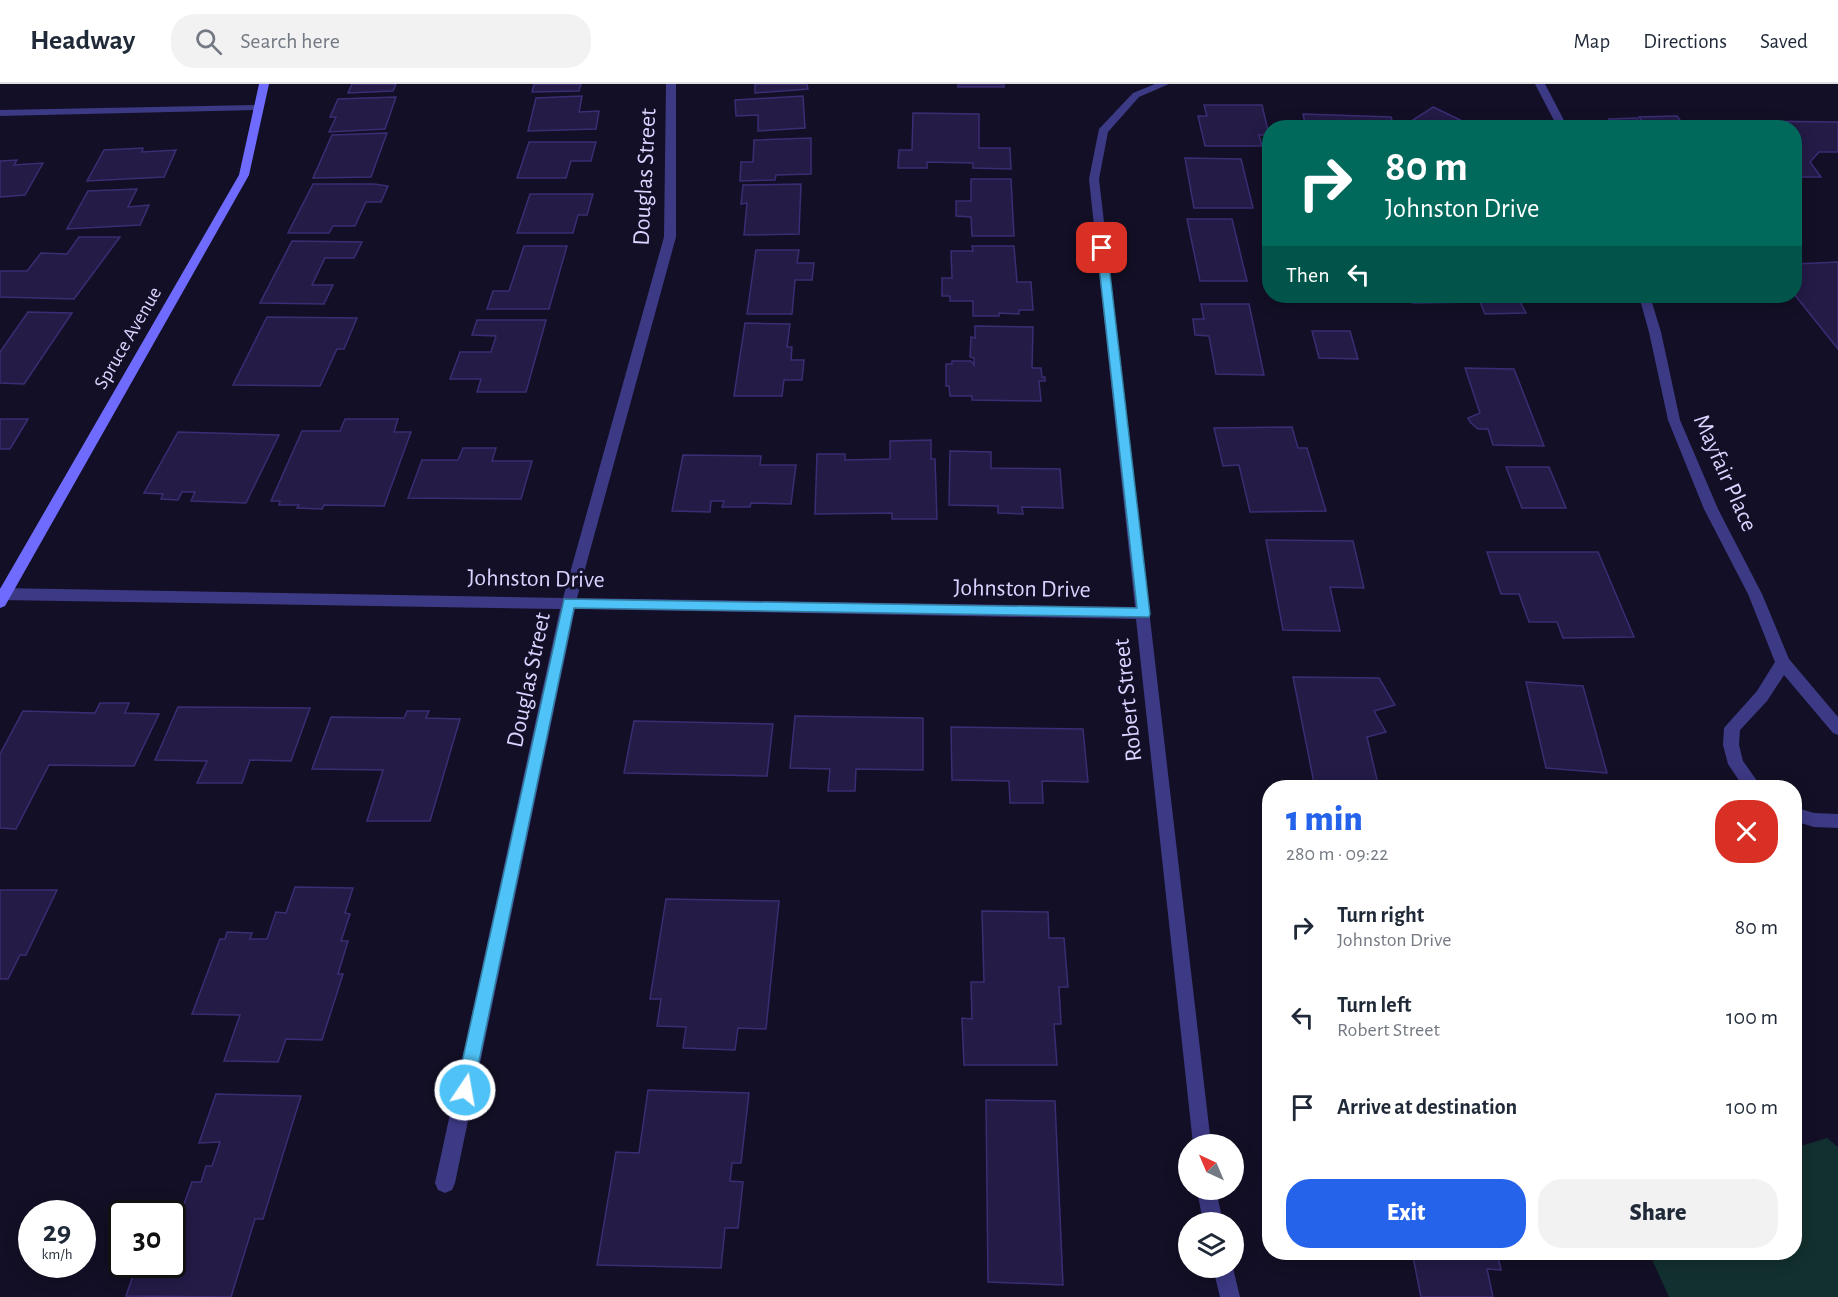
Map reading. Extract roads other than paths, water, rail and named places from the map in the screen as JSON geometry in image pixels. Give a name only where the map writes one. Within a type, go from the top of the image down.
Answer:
[{"type":"street","name":"Spruce Avenue","points":[[2,597],[244,175],[264,84]]},
{"type":"street","name":"Douglas Street","points":[[445,1183],[569,602],[670,237],[671,84]]},
{"type":"street","name":"Robert Street","points":[[1164,84],[1136,95],[1103,131],[1094,179],[1201,1134]]},
{"type":"street","points":[[1540,84],[1559,120]]},
{"type":"street","points":[[0,113],[257,108]]},
{"type":"street","name":"Mayfair Place","points":[[1646,303],[1655,332],[1674,420],[1710,509],[1755,594],[1783,663],[1838,728]]},
{"type":"street","name":"Johnston Drive","points":[[2,597],[569,602],[1144,614]]},
{"type":"street","points":[[1748,780],[1736,764],[1731,745],[1732,729],[1762,696],[1783,663]]},
{"type":"street","points":[[1802,816],[1814,820],[1838,821]]},
{"type":"street","points":[[1225,1278],[1230,1297]]}]
